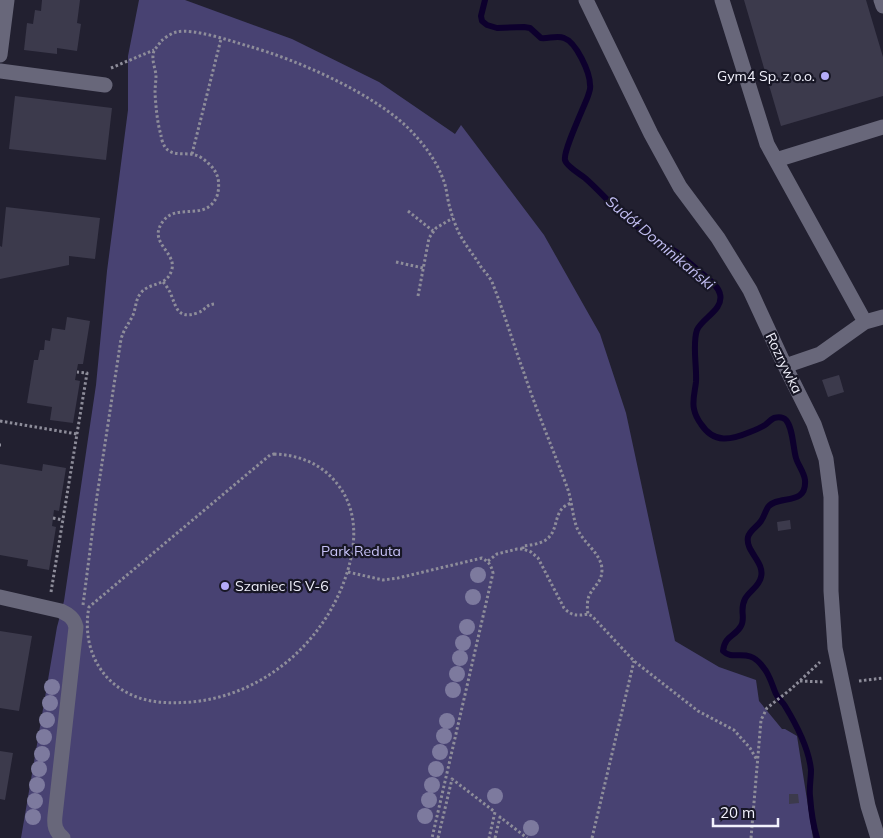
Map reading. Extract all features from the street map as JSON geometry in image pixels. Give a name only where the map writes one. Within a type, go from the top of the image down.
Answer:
[{"type":"street","points":[[0,55],[7,0]]},
{"type":"street","name":"Rozrywka","points":[[586,0],[651,134],[680,187],[718,238],[750,290],[814,424],[826,459],[831,497],[831,591],[835,648],[868,806],[878,838]]},
{"type":"street","points":[[722,0],[767,144],[865,322]]},
{"type":"street","points":[[881,0],[883,6]]},
{"type":"street","points":[[0,71],[104,78]]},
{"type":"street","points":[[776,160],[883,127]]},
{"type":"street","points":[[785,366],[820,354],[865,322],[883,317]]},
{"type":"street","points":[[0,597],[61,612],[70,617],[76,627],[54,824],[56,831],[62,838]]},
{"type":"path","points":[[104,78],[154,50],[164,38],[177,32],[196,32],[251,47],[320,74],[365,97],[394,115],[413,133],[438,166],[453,218],[463,240],[490,277],[525,377],[566,483],[578,531],[601,562],[602,576],[589,597],[587,604],[588,614]]},
{"type":"path","points":[[192,154],[221,39]]},
{"type":"path","points":[[76,627],[84,602],[97,496],[121,338],[132,317],[141,292],[163,282],[172,271],[172,263],[168,252],[160,242],[160,228],[163,220],[176,212],[203,210],[214,201],[219,187],[216,173],[200,156],[177,154],[166,149],[163,144],[157,117],[154,50]]},
{"type":"path","points":[[408,211],[433,231]]},
{"type":"path","points":[[418,296],[429,238],[433,231],[453,218]]},
{"type":"path","points":[[396,262],[423,268]]},
{"type":"path","points":[[163,282],[169,290],[176,308],[180,312],[187,314],[196,313],[208,305],[214,304]]},
{"type":"path","points":[[42,591],[51,593],[87,373],[77,372]]},
{"type":"path","points":[[0,421],[77,434]]},
{"type":"path","points":[[284,454],[307,460],[329,474],[339,485],[348,500],[353,516],[353,548],[348,572],[331,610],[319,628],[300,650],[278,669],[262,679],[246,688],[229,694],[192,702],[150,702],[127,694],[106,677],[92,654],[87,632],[89,608],[270,455],[284,454]]},
{"type":"path","points":[[522,549],[523,546],[540,543],[547,539],[552,533],[559,512],[565,506],[572,503]]},
{"type":"path","points":[[53,518],[63,520]]},
{"type":"path","points":[[488,561],[498,554],[517,549],[531,552],[538,558],[564,608],[568,612],[579,616],[588,614],[592,616],[634,661],[698,711],[734,730],[750,748],[757,760]]},
{"type":"path","points":[[348,572],[383,580],[482,558],[488,561],[491,566],[493,573],[432,838]]},
{"type":"path","points":[[751,838],[761,720],[767,708],[791,690],[835,648]]},
{"type":"path","points":[[592,838],[634,661]]},
{"type":"path","points":[[843,683],[883,678]]},
{"type":"path","points":[[438,838],[452,779],[495,812],[489,838]]},
{"type":"path","points":[[495,838],[500,818],[527,838]]},
{"type":"green space","name":"Park Reduta","points":[[139,0],[185,0],[292,39],[379,82],[455,134],[461,125],[544,235],[600,334],[626,413],[675,641],[719,667],[756,680],[759,701],[782,729],[797,736],[813,838],[21,838],[57,627],[64,601],[96,385],[107,271],[128,110],[128,56]]},
{"type":"building","points":[[42,0],[80,0],[77,23],[81,24],[77,51],[57,48],[57,54],[24,50],[27,23],[33,24],[35,10],[41,11]]},
{"type":"building","name":"Gym4 Sp. z o.o.","points":[[744,0],[866,0],[883,57],[883,96],[781,126]]},
{"type":"building","points":[[15,96],[112,108],[106,160],[9,149]]},
{"type":"building","points":[[6,207],[100,218],[95,259],[69,256],[69,265],[0,279],[0,246],[2,247]]},
{"type":"building","points":[[67,317],[90,321],[83,364],[78,364],[75,380],[80,381],[73,423],[50,420],[52,407],[27,403],[34,360],[38,360],[40,350],[44,350],[45,340],[50,341],[52,328],[65,330]]},
{"type":"building","points":[[839,375],[844,392],[828,397],[822,380]]},
{"type":"building","points":[[0,464],[42,471],[43,464],[66,468],[59,511],[54,510],[52,526],[56,527],[49,570],[27,566],[28,560],[0,555]]},
{"type":"building","points":[[790,520],[791,529],[778,531],[777,522]]},
{"type":"building","points":[[0,631],[32,636],[19,711],[0,708]]},
{"type":"building","points":[[0,751],[13,753],[5,800],[0,799]]},
{"type":"building","points":[[789,794],[798,794],[799,803],[789,804]]},
{"type":"waterway","name":"Sudół Dominikański","points":[[485,0],[481,16],[482,21],[487,25],[497,28],[530,28],[541,38],[564,38],[578,51],[585,65],[590,88],[567,148],[566,162],[591,183],[631,222],[678,253],[717,287],[720,294],[719,305],[697,330],[696,336],[696,382],[693,406],[701,424],[711,435],[723,438],[736,437],[750,432],[776,418],[785,419],[790,428],[796,458],[805,480],[804,488],[797,497],[778,501],[768,507],[761,521],[748,537],[749,547],[760,566],[761,577],[758,584],[743,603],[743,620],[739,630],[728,639],[723,651],[727,654],[752,657],[763,667],[777,696],[798,729],[810,762],[810,801],[817,838]]},
{"type":"place","name":"Gym4 Sp. z o.o.","points":[[825,76]]},
{"type":"place","name":"Szaniec IS V-6","points":[[225,586]]}]
